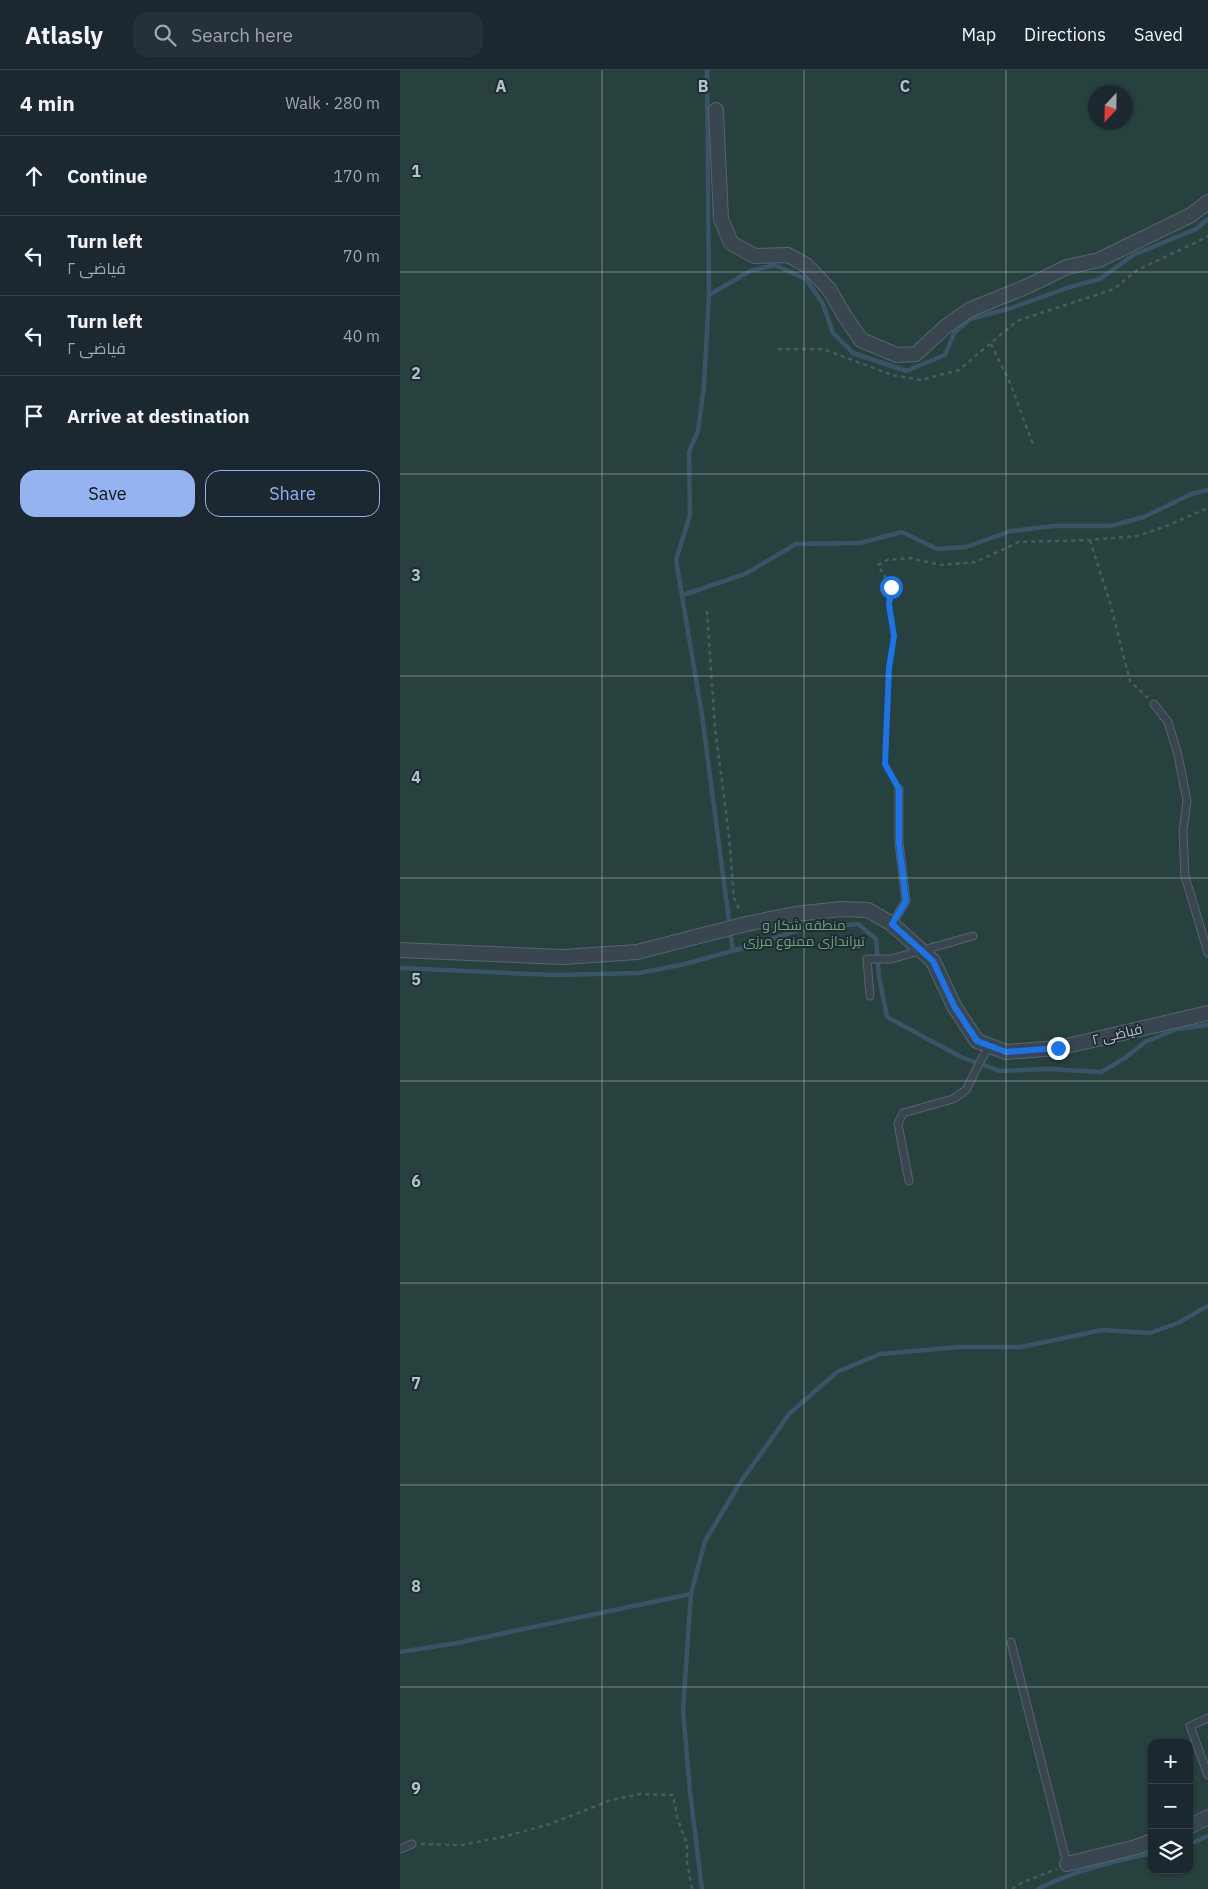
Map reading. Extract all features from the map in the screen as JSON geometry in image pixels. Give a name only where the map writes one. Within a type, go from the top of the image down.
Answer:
[{"type":"street","points":[[716,110],[721,219],[731,243],[755,256],[788,255],[806,265],[829,289],[861,340],[897,355],[916,354],[969,310],[1028,286],[1067,267],[1099,260],[1191,215],[1208,202]]},
{"type":"street","name":"فیاضی ۲","points":[[400,950],[563,957],[636,952],[741,925],[795,914],[868,910],[892,924],[933,961],[954,1006],[977,1041],[1006,1052],[1058,1048],[1208,1013]]},
{"type":"street","points":[[1193,1825],[1208,1817]]},
{"type":"street","points":[[1067,1864],[1148,1842]]},
{"type":"lane","points":[[1154,704],[1168,722],[1178,755],[1187,801],[1183,831],[1185,876],[1208,953]]},
{"type":"lane","points":[[892,924],[906,901],[899,843],[899,789]]},
{"type":"lane","points":[[870,996],[867,959],[891,959],[973,936]]},
{"type":"lane","points":[[909,1181],[898,1124],[903,1113],[954,1099],[966,1090],[990,1046]]},
{"type":"lane","points":[[1011,1642],[1067,1864]]},
{"type":"lane","points":[[1208,1718],[1190,1726],[1208,1775]]},
{"type":"lane","points":[[400,1849],[412,1844]]},
{"type":"path","points":[[778,349],[824,349],[892,375],[921,380],[959,370],[1017,321],[1114,288],[1137,270],[1208,236]]},
{"type":"path","points":[[991,344],[1012,385],[1034,447]]},
{"type":"path","points":[[899,789],[885,764],[889,668],[894,636],[889,605],[891,587],[878,565],[887,560],[910,558],[941,565],[976,562],[1019,542],[1090,540],[1137,536],[1164,527],[1208,508]]},
{"type":"path","points":[[1090,540],[1110,603],[1130,681],[1154,704]]},
{"type":"path","points":[[707,611],[715,728],[729,836],[734,898],[741,925]]},
{"type":"path","points":[[412,1844],[462,1845],[503,1837],[550,1824],[611,1800],[640,1794],[673,1795],[677,1817],[686,1844],[692,1889]]},
{"type":"path","points":[[1012,1889],[1023,1882],[1045,1875],[1067,1864]]},
{"type":"green space","name":"منطقه شکار و تیراندازی ممنوع مرزی","points":[[400,70],[1208,70],[1208,1889],[400,1889]]},
{"type":"waterway","points":[[707,70],[709,295],[704,386],[698,431],[689,452],[690,515],[676,560],[702,715],[733,951]]},
{"type":"waterway","points":[[709,295],[750,271],[775,265],[806,279],[823,304],[833,333],[853,353],[906,371],[945,355],[954,333],[970,319],[1011,308],[1070,287],[1100,279],[1133,255],[1196,229],[1208,219]]},
{"type":"waterway","points":[[683,595],[745,574],[796,544],[860,543],[902,532],[937,549],[966,547],[1011,531],[1054,526],[1110,526],[1144,517],[1191,494],[1208,490]]},
{"type":"waterway","points":[[400,968],[555,975],[639,973],[685,964],[802,929],[858,924],[876,939],[879,977],[887,1017],[961,1057],[1000,1071],[1049,1069],[1101,1072],[1125,1058],[1145,1042],[1177,1029],[1208,1025]]},
{"type":"waterway","points":[[702,1889],[690,1792],[683,1710],[691,1594],[705,1541],[740,1483],[789,1414],[837,1372],[880,1354],[958,1347],[1021,1347],[1102,1330],[1150,1333],[1178,1323],[1208,1306]]},
{"type":"waterway","points":[[400,1652],[457,1643],[691,1594]]},
{"type":"waterway","points":[[1193,1842],[1208,1836]]},
{"type":"waterway","points":[[1038,1889],[1079,1872],[1148,1854]]},
{"type":"route","points":[[891,587],[889,605],[894,636],[889,668],[885,764],[899,789],[899,843],[906,901],[892,924],[933,961],[954,1006],[977,1041],[1006,1052],[1058,1048]]}]
